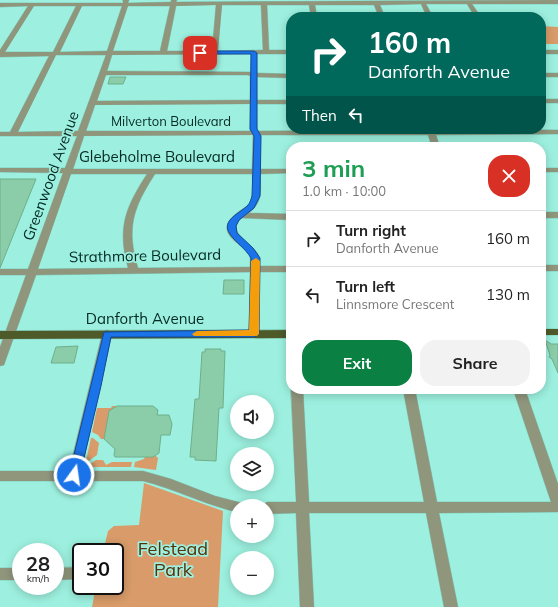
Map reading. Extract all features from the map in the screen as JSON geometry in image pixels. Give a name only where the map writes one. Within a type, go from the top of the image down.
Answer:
[{"type":"main road","points":[[546,332],[558,332]]},
{"type":"main road","name":"Danforth Avenue","points":[[5,335],[286,334]]},
{"type":"street","points":[[0,5],[18,2],[32,5],[126,2],[264,4],[285,2],[312,4],[344,2],[377,4],[406,2],[423,4],[467,2],[558,2]]},
{"type":"street","name":"Greenwood Avenue","points":[[0,362],[5,335],[33,272],[110,53],[126,2]]},
{"type":"street","points":[[163,53],[173,2]]},
{"type":"street","points":[[467,2],[474,12]]},
{"type":"street","points":[[13,134],[51,57],[57,51],[78,3]]},
{"type":"street","points":[[215,53],[224,3]]},
{"type":"street","points":[[264,4],[266,52]]},
{"type":"street","points":[[312,4],[313,12]]},
{"type":"street","points":[[377,4],[380,12]]},
{"type":"street","points":[[423,4],[427,12]]},
{"type":"street","points":[[0,54],[32,5]]},
{"type":"street","points":[[0,54],[286,52]]},
{"type":"street","points":[[546,52],[558,52]]},
{"type":"street","points":[[254,53],[253,129],[257,136],[254,202],[233,222],[232,231],[238,240],[254,254],[254,334]]},
{"type":"street","points":[[103,73],[248,73],[260,76],[286,76]]},
{"type":"street","points":[[546,75],[558,75]]},
{"type":"street","points":[[546,101],[558,101]]},
{"type":"street","points":[[92,103],[286,102]]},
{"type":"street","name":"Milverton Boulevard","points":[[546,132],[558,132]]},
{"type":"street","name":"Milverton Boulevard","points":[[0,134],[286,133]]},
{"type":"street","name":"Glebeholme Boulevard","points":[[0,170],[59,170],[68,172],[286,171]]},
{"type":"street","points":[[546,170],[558,170]]},
{"type":"street","points":[[134,271],[128,254],[126,233],[128,216],[134,200],[152,172]]},
{"type":"street","points":[[239,215],[286,216]]},
{"type":"street","points":[[546,215],[558,215]]},
{"type":"street","points":[[546,268],[558,268]]},
{"type":"street","name":"Strathmore Boulevard","points":[[0,272],[286,269]]},
{"type":"street","points":[[74,475],[107,334]]},
{"type":"street","points":[[297,394],[307,607]]},
{"type":"street","points":[[410,394],[452,607]]},
{"type":"street","points":[[521,394],[558,502]]},
{"type":"street","points":[[0,476],[74,475],[151,477],[230,505]]},
{"type":"street","points":[[274,508],[558,507]]},
{"type":"street","points":[[0,574],[12,574]]},
{"type":"green space","points":[[546,26],[558,27],[558,44],[546,44]]},
{"type":"green space","points":[[112,406],[117,406],[104,439],[101,439],[98,435],[92,432],[97,408],[111,408]]},
{"type":"green space","points":[[91,438],[99,443],[97,455],[87,462],[86,461]]},
{"type":"green space","points":[[155,455],[158,458],[156,470],[134,467],[135,462],[144,459],[145,457]]},
{"type":"green space","points":[[96,460],[103,460],[106,465],[112,462],[132,462],[131,467],[90,467],[90,464]]},
{"type":"green space","name":"Felstead Park","points":[[144,483],[223,511],[218,607],[92,607],[94,595],[124,595],[124,543],[105,543],[108,531],[114,526],[139,525]]},
{"type":"building","points":[[110,77],[126,77],[123,84],[108,84]]},
{"type":"building","points":[[0,179],[36,179],[0,268]]},
{"type":"building","points":[[224,280],[244,280],[244,294],[223,294]]},
{"type":"building","points":[[546,341],[551,344],[558,344],[558,373],[552,359],[549,357],[550,355]]},
{"type":"building","points":[[78,346],[74,363],[51,363],[56,347]]},
{"type":"building","points":[[205,349],[221,349],[221,351],[225,351],[223,408],[219,408],[216,461],[195,460],[195,457],[190,457],[195,399],[199,399],[202,352],[205,352]]},
{"type":"building","points":[[117,406],[153,406],[158,410],[157,415],[169,415],[172,424],[170,435],[161,435],[159,453],[153,457],[115,457],[115,449],[104,439],[109,411]]},
{"type":"slow traffic","points":[[197,334],[254,334],[256,261]]},
{"type":"route","points":[[74,475],[107,334],[254,334],[255,258],[254,254],[238,240],[232,231],[235,218],[251,207],[256,196],[257,136],[253,129],[254,53],[200,53]]}]
